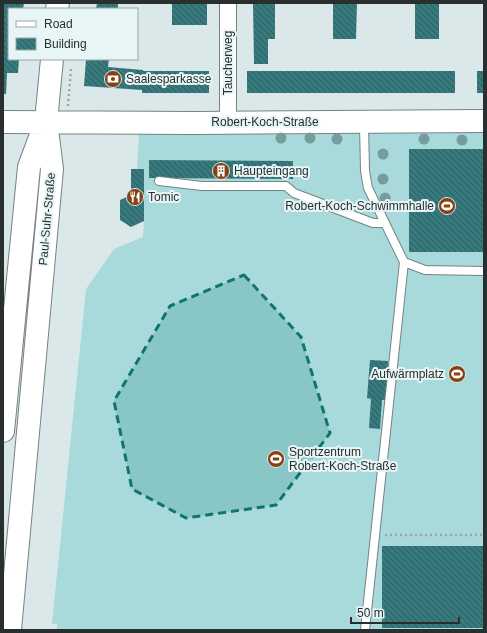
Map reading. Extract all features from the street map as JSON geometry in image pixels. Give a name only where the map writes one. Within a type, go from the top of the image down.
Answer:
[{"type":"street","name":"Taucherweg","points":[[228,3],[228,123]]},
{"type":"street","points":[[46,121],[52,60]]},
{"type":"street","name":"Paul-Suhr-Straße","points":[[3,431],[29,167],[46,121]]},
{"type":"street","name":"Paul-Suhr-Straße","points":[[10,630],[52,169],[46,121]]},
{"type":"street","name":"Robert-Koch-Straße","points":[[3,122],[228,123],[484,121]]},
{"type":"lane","points":[[364,122],[365,171],[368,188],[404,262],[365,630]]},
{"type":"lane","points":[[159,181],[202,186],[286,186],[294,193],[373,223],[384,223]]},
{"type":"lane","points":[[404,262],[426,270],[484,271]]},
{"type":"path","points":[[376,535],[484,535]]},
{"type":"highlighted area","points":[[244,275],[301,337],[330,433],[276,505],[186,518],[132,489],[114,401],[170,306]]},
{"type":"shaded area","name":"Sportzentrum Robert-Koch-Straße","points":[[484,131],[484,630],[57,630],[57,624],[52,624],[86,289],[114,249],[143,237],[144,169],[137,169],[139,133]]},
{"type":"building","points":[[3,3],[24,3],[23,8],[8,8],[8,60],[19,60],[18,73],[7,73],[6,94],[3,94]]},
{"type":"building","points":[[97,3],[118,3],[118,8],[96,8]]},
{"type":"building","points":[[172,3],[207,3],[207,25],[172,25]]},
{"type":"building","points":[[253,3],[275,3],[275,39],[268,39],[268,64],[254,64]]},
{"type":"building","points":[[333,3],[357,3],[356,39],[333,39]]},
{"type":"building","points":[[415,3],[439,3],[439,39],[415,39]]},
{"type":"building","points":[[86,60],[109,60],[108,67],[143,71],[209,71],[209,93],[142,93],[142,90],[84,86]]},
{"type":"building","points":[[247,71],[455,71],[455,93],[247,93]]},
{"type":"building","points":[[477,71],[484,71],[484,93],[477,93]]},
{"type":"building","name":"Robert-Koch-Schwimmhalle","points":[[409,149],[484,149],[484,252],[409,252]]},
{"type":"building","name":"Haupteingang","points":[[149,160],[293,161],[293,179],[149,178]]},
{"type":"building","name":"Tomic","points":[[131,169],[144,169],[144,221],[131,227],[120,220],[120,200],[131,195]]},
{"type":"building","points":[[370,360],[388,361],[386,400],[382,400],[380,429],[369,428],[371,399],[367,398]]},
{"type":"building","points":[[382,546],[484,546],[484,628],[382,628]]},
{"type":"place","name":"Saalesparkasse","points":[[113,79]]},
{"type":"place","name":"Haupteingang","points":[[221,171]]},
{"type":"place","name":"Tomic","points":[[135,197]]},
{"type":"place","name":"Robert-Koch-Schwimmhalle","points":[[447,206]]},
{"type":"place","name":"Aufwärmplatz","points":[[457,374]]},
{"type":"place","name":"Sportzentrum Robert-Koch-Straße","points":[[276,459]]}]
